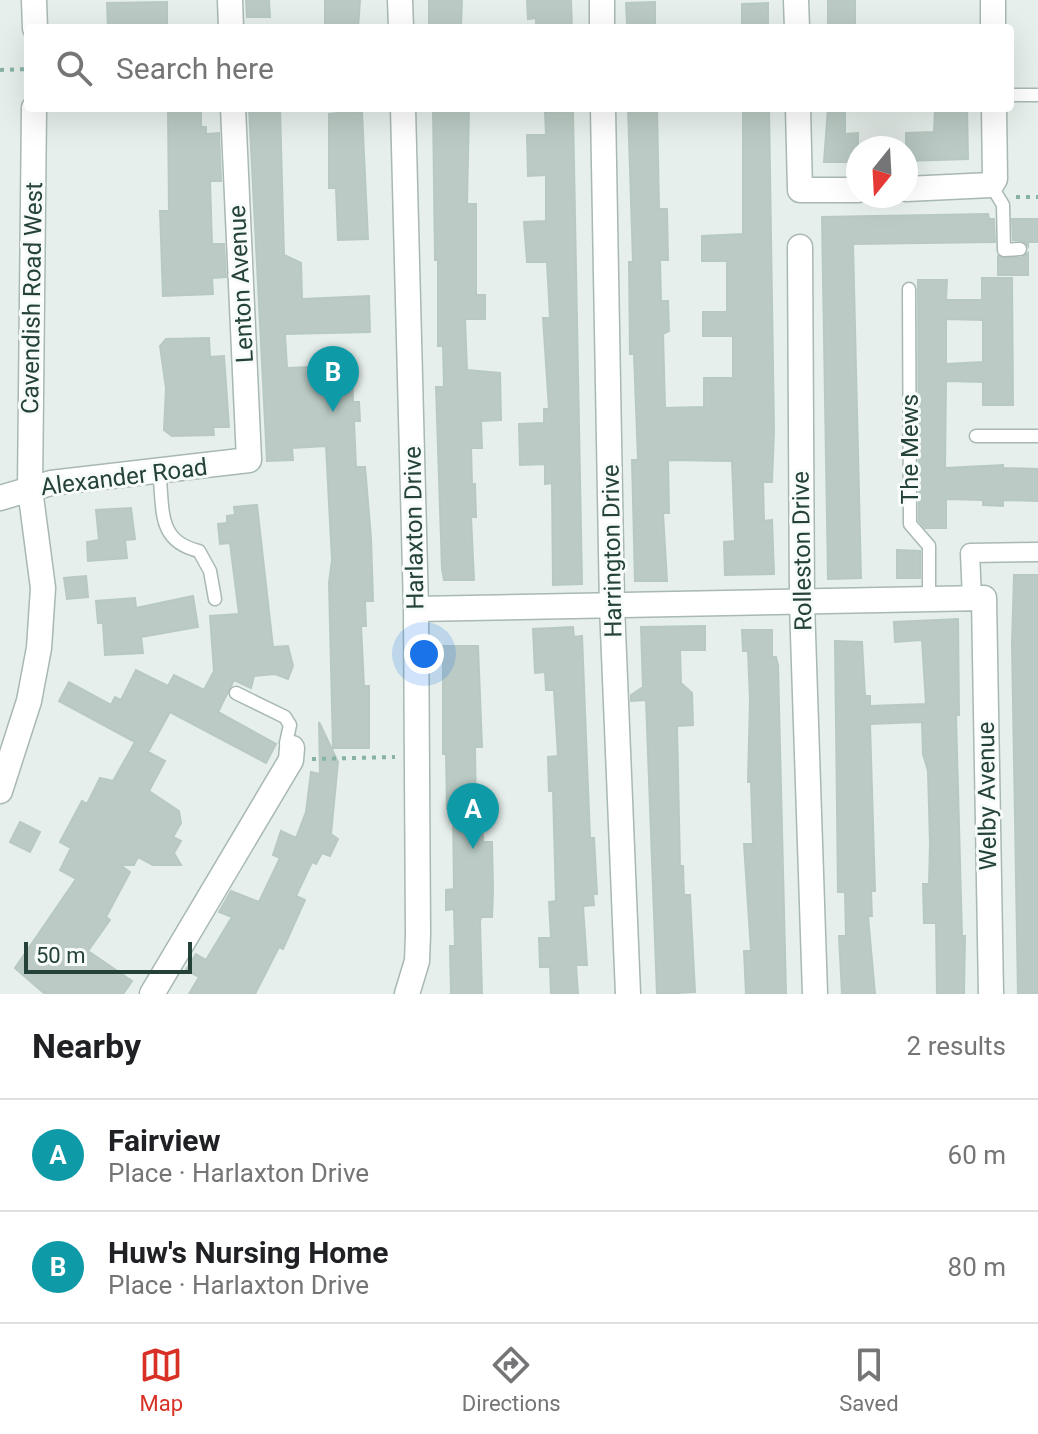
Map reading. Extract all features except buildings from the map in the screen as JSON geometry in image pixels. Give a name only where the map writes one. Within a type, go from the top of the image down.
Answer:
[{"type":"street","points":[[34,0],[35,24]]},
{"type":"street","points":[[230,0],[231,24]]},
{"type":"street","points":[[400,0],[401,24]]},
{"type":"street","points":[[602,0],[602,24]]},
{"type":"street","points":[[796,0],[797,24]]},
{"type":"street","points":[[993,0],[993,24]]},
{"type":"street","name":"Cavendish Road West","points":[[0,791],[20,736],[39,648],[43,588],[30,489],[34,112]]},
{"type":"street","name":"Lenton Avenue","points":[[233,112],[249,460]]},
{"type":"street","name":"Harlaxton Drive","points":[[403,112],[418,756],[418,948],[407,994]]},
{"type":"street","name":"Harrington Drive","points":[[603,112],[612,606],[628,994]]},
{"type":"street","points":[[798,112],[800,190],[846,190]]},
{"type":"street","points":[[918,188],[991,185],[995,179],[994,112]]},
{"type":"street","name":"Rolleston Drive","points":[[800,247],[802,604],[815,994]]},
{"type":"street","name":"Alexander Road","points":[[0,498],[51,483],[249,460]]},
{"type":"street","points":[[416,609],[802,604],[978,598],[970,553],[1038,552]]},
{"type":"street","name":"Welby Avenue","points":[[978,598],[991,994]]},
{"type":"street","points":[[152,994],[292,754]]},
{"type":"lane","points":[[1014,95],[1038,95]]},
{"type":"lane","points":[[991,185],[1003,205],[1004,250],[1020,249]]},
{"type":"lane","name":"The Mews","points":[[909,289],[910,524],[929,546],[929,600]]},
{"type":"lane","points":[[976,436],[1038,436]]},
{"type":"lane","points":[[159,471],[167,533],[180,546],[199,551],[210,571],[215,599]]},
{"type":"lane","points":[[236,693],[285,717],[290,725],[286,743],[292,754]]},
{"type":"path","points":[[0,70],[24,69]]},
{"type":"path","points":[[1018,197],[1038,197]]},
{"type":"path","points":[[292,754],[418,756]]},
{"type":"place","name":"Huw's Nursing Home","points":[[333,412]]},
{"type":"place","name":"Fairview","points":[[473,849]]}]
